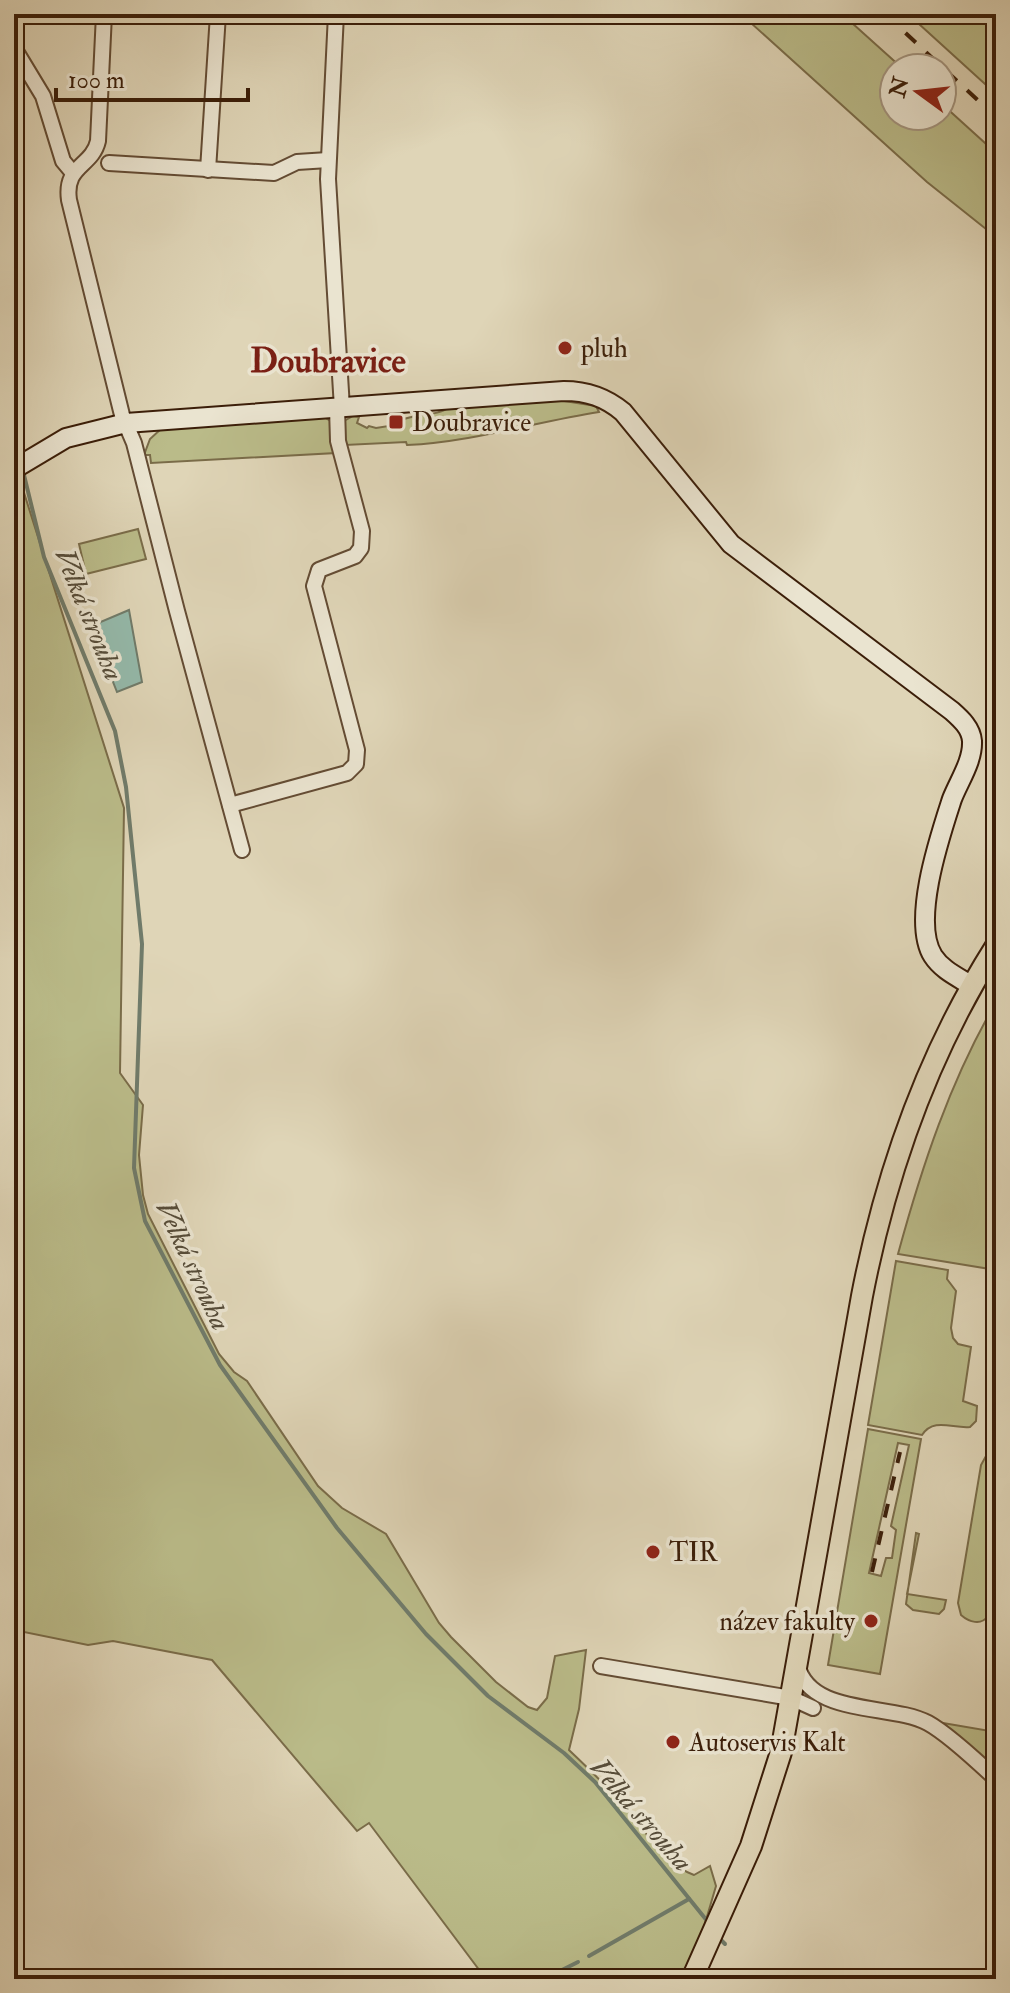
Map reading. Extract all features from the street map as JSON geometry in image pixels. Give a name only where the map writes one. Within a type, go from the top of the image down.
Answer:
[{"type":"main road","points":[[692,1979],[726,1908],[765,1807],[785,1730],[862,1296],[897,1157],[925,1080],[972,986],[996,946]]},
{"type":"street","points":[[104,14],[98,141],[95,151],[73,173],[69,200],[242,850]]},
{"type":"street","points":[[208,170],[218,14]]},
{"type":"street","points":[[230,805],[347,773],[356,764],[357,750],[314,586],[319,570],[355,556],[362,539],[338,441],[340,408],[328,160],[336,14]]},
{"type":"street","points":[[14,48],[39,87],[63,161],[73,173]]},
{"type":"street","points":[[109,163],[274,173],[300,161],[328,160]]},
{"type":"street","points":[[15,469],[53,444],[78,433],[126,423],[564,391],[587,393],[605,400],[623,412],[731,544],[959,717],[971,734],[970,757],[939,843],[926,903],[925,925],[927,944],[936,960],[972,986]]},
{"type":"street","points":[[797,1662],[802,1678],[815,1692],[854,1706],[928,1723],[996,1779]]},
{"type":"street","points":[[601,1666],[791,1698],[813,1708]]},
{"type":"street","points":[[791,1698],[815,1692]]},
{"type":"street","points":[[785,1730],[798,1714],[813,1708],[854,1706]]},
{"type":"green space","points":[[741,14],[842,14],[884,52],[878,52],[878,132],[958,132],[958,119],[996,153],[996,237],[927,182]]},
{"type":"green space","points":[[908,14],[996,14],[996,94],[958,59],[958,52],[950,52]]},
{"type":"green space","points":[[558,400],[596,406],[599,412],[431,443],[345,445],[344,421],[353,416],[359,417],[357,423],[376,428],[402,424],[402,420],[449,407]]},
{"type":"green space","points":[[324,417],[332,422],[336,453],[151,463],[150,455],[144,455],[150,439],[162,428]]},
{"type":"green space","points":[[19,477],[124,808],[120,1073],[143,1105],[139,1155],[148,1214],[219,1354],[234,1372],[247,1381],[318,1486],[342,1508],[386,1534],[439,1623],[496,1682],[528,1707],[537,1710],[547,1698],[555,1656],[586,1650],[579,1709],[569,1750],[617,1798],[673,1863],[694,1875],[710,1866],[716,1886],[701,1937],[683,1979],[486,1979],[369,1823],[357,1831],[212,1660],[113,1641],[88,1645],[14,1630],[14,481]]},
{"type":"green space","points":[[138,529],[146,559],[86,574],[79,544]]},
{"type":"green space","points":[[996,1002],[996,1270],[898,1254],[951,1093]]},
{"type":"green space","points":[[896,1261],[948,1270],[947,1279],[956,1291],[951,1328],[953,1338],[958,1344],[971,1347],[963,1401],[977,1406],[976,1421],[970,1427],[932,1426],[922,1435],[868,1425]]},
{"type":"green space","points":[[868,1429],[921,1439],[880,1674],[828,1665]],"holes":[[[898,1443],[909,1445],[891,1526],[896,1530],[892,1558],[886,1558],[881,1576],[869,1573]]]},
{"type":"green space","points":[[996,1452],[996,1587],[988,1616],[975,1622],[961,1615],[958,1603],[981,1465],[986,1456]]},
{"type":"green space","points":[[916,1533],[919,1534],[908,1587]]},
{"type":"green space","points":[[907,1594],[946,1600],[944,1609],[939,1614],[913,1610],[906,1604]]},
{"type":"green space","points":[[943,1723],[996,1732],[996,1769]]},
{"type":"shaded area","points":[[129,610],[142,682],[117,692],[91,626]]},
{"type":"waterway","name":"Velká strouha","points":[[14,361],[22,458]]},
{"type":"waterway","name":"Velká strouha","points":[[23,471],[44,557],[115,731],[126,787],[142,944],[134,1168],[145,1221],[220,1365],[337,1528],[426,1634],[488,1696],[564,1753],[595,1782],[708,1922]]},
{"type":"waterway","points":[[589,1956],[689,1899]]},
{"type":"waterway","name":"Velká strouha","points":[[721,1940],[725,1944]]},
{"type":"waterway","points":[[544,1979],[578,1962]]},
{"type":"railway","points":[[885,14],[996,117]]},
{"type":"railway","points":[[872,1572],[900,1452]]},
{"type":"place","name":"pluh","points":[[565,348]]},
{"type":"place","name":"Doubravice","points":[[396,422]]},
{"type":"place","name":"TIR","points":[[653,1552]]},
{"type":"place","name":"název fakulty","points":[[871,1621]]},
{"type":"place","name":"Autoservis Kalt","points":[[673,1742]]},
{"type":"district","name":"Doubravice","points":[[328,360]]}]
